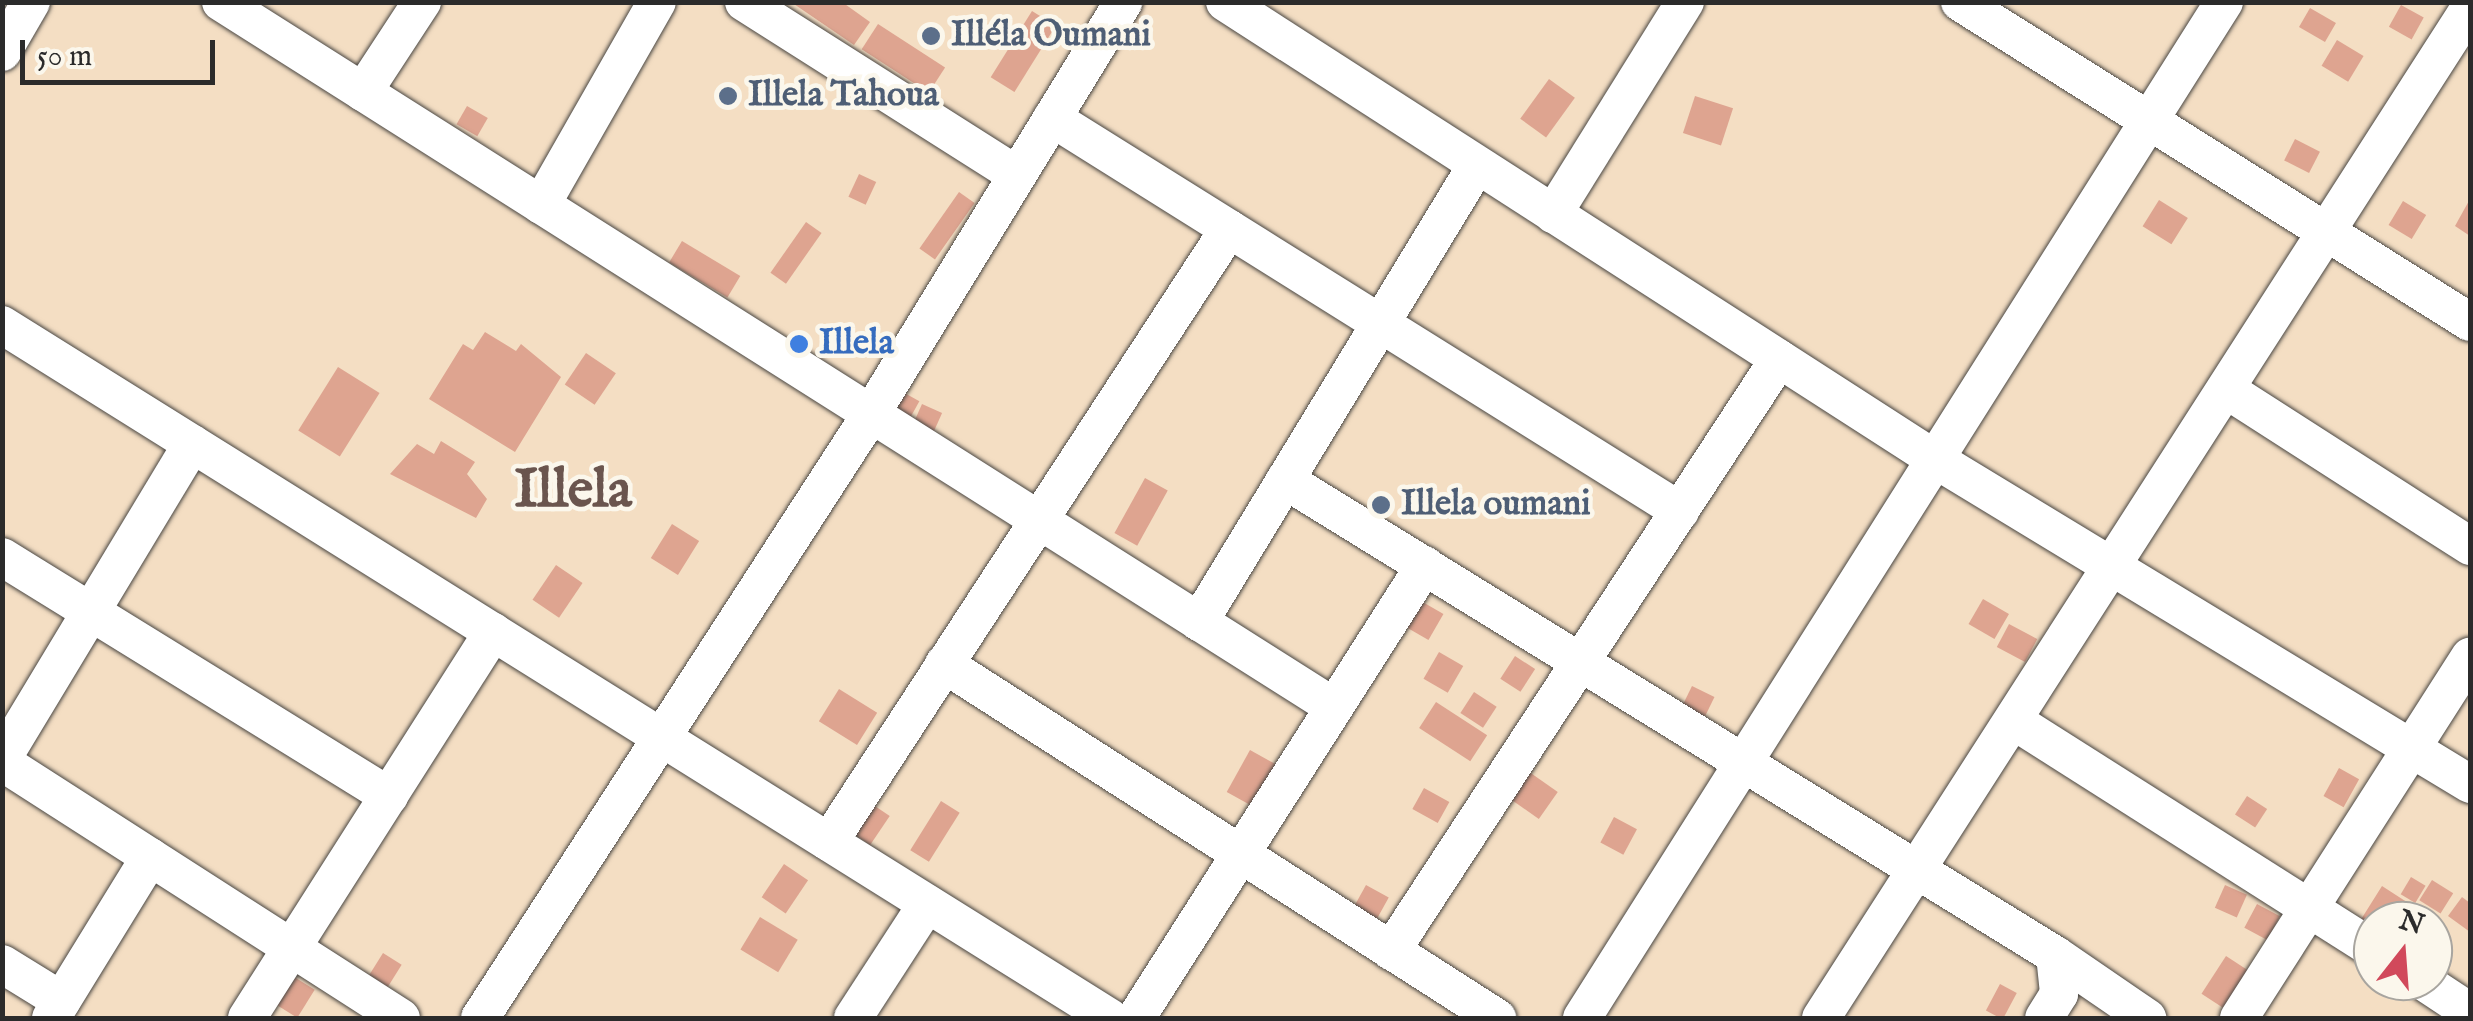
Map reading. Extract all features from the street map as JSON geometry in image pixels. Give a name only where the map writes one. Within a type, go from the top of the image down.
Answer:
[{"type":"street","points":[[2,52],[31,2]]},
{"type":"street","points":[[222,2],[1334,708]]},
{"type":"street","points":[[363,92],[422,2]]},
{"type":"street","points":[[541,205],[657,2]]},
{"type":"street","points":[[744,2],[1018,175]]},
{"type":"street","points":[[480,1018],[871,414],[1123,2]]},
{"type":"street","points":[[1225,2],[1933,458],[2470,784]]},
{"type":"street","points":[[1553,214],[1685,2]]},
{"type":"street","points":[[1960,2],[2468,316]]},
{"type":"street","points":[[1582,1018],[2146,118],[2224,2]]},
{"type":"street","points":[[1821,1018],[2470,8]]},
{"type":"street","points":[[1052,118],[1680,511]]},
{"type":"street","points":[[1199,622],[1476,165]]},
{"type":"street","points":[[829,842],[1229,229]]},
{"type":"street","points":[[2,325],[1110,1018]]},
{"type":"street","points":[[1391,950],[1779,359]]},
{"type":"street","points":[[2227,390],[2470,546]]},
{"type":"street","points":[[192,444],[2,760],[401,1018]]},
{"type":"street","points":[[1285,480],[1743,758],[2055,955],[2147,1018]]},
{"type":"street","points":[[2,556],[389,796]]},
{"type":"street","points":[[1136,1018],[1426,565]]},
{"type":"street","points":[[247,1018],[493,632]]},
{"type":"street","points":[[2240,1018],[2470,657]]},
{"type":"street","points":[[944,664],[1497,1018]]},
{"type":"street","points":[[2014,720],[2353,936]]},
{"type":"street","points":[[2,964],[57,1010],[150,857]]},
{"type":"street","points":[[853,1018],[927,904]]},
{"type":"street","points":[[2044,1018],[2059,994],[2055,955]]},
{"type":"building","points":[[791,2],[842,2],[870,22],[854,45]]},
{"type":"building","points":[[2401,5],[2424,18],[2412,39],[2389,27]]},
{"type":"building","points":[[2310,8],[2336,23],[2325,42],[2299,27]]},
{"type":"building","points":[[1032,11],[1056,26],[1014,92],[991,77]]},
{"type":"building","points":[[878,24],[945,68],[929,93],[862,49]]},
{"type":"building","points":[[2337,40],[2364,56],[2348,82],[2322,66]]},
{"type":"building","points":[[1549,79],[1575,98],[1546,137],[1520,119]]},
{"type":"building","points":[[1695,96],[1733,108],[1721,145],[1683,133]]},
{"type":"building","points":[[467,106],[488,118],[477,136],[456,124]]},
{"type":"building","points":[[2295,139],[2320,152],[2309,173],[2284,160]]},
{"type":"building","points":[[859,174],[876,182],[866,205],[848,197]]},
{"type":"building","points":[[959,192],[975,203],[935,259],[919,249]]},
{"type":"building","points":[[2470,199],[2470,236],[2455,226]]},
{"type":"building","points":[[2159,200],[2188,218],[2171,244],[2143,226]]},
{"type":"building","points":[[2403,201],[2426,215],[2412,239],[2389,225]]},
{"type":"building","points":[[806,222],[822,233],[786,284],[770,273]]},
{"type":"building","points":[[682,241],[740,276],[727,297],[669,262]]},
{"type":"building","points":[[485,332],[516,351],[521,344],[561,377],[515,452],[429,399],[463,344],[473,350]]},
{"type":"building","points":[[586,353],[616,373],[595,405],[565,385]]},
{"type":"building","points":[[338,367],[380,393],[340,457],[298,431]]},
{"type":"building","points":[[901,391],[919,401],[905,427],[887,416]]},
{"type":"building","points":[[922,404],[942,413],[932,435],[912,426]]},
{"type":"building","points":[[441,441],[475,462],[467,474],[487,499],[476,518],[390,474],[417,444],[434,454]]},
{"type":"building","points":[[1145,478],[1168,491],[1137,546],[1114,533]]},
{"type":"building","points":[[672,524],[699,541],[678,575],[651,558]]},
{"type":"building","points":[[556,565],[583,583],[559,618],[533,600]]},
{"type":"building","points":[[1414,597],[1443,614],[1428,640],[1399,623]]},
{"type":"building","points":[[1983,599],[2009,614],[1994,639],[1968,624]]},
{"type":"building","points":[[2009,624],[2037,639],[2025,662],[1997,647]]},
{"type":"building","points":[[1439,652],[1463,666],[1448,693],[1424,679]]},
{"type":"building","points":[[1515,656],[1535,669],[1520,692],[1500,679]]},
{"type":"building","points":[[1692,686],[1714,697],[1702,723],[1679,712]]},
{"type":"building","points":[[839,689],[877,713],[857,745],[819,721]]},
{"type":"building","points":[[1474,692],[1497,707],[1483,728],[1460,713]]},
{"type":"building","points":[[1436,702],[1487,735],[1470,761],[1419,728]]},
{"type":"building","points":[[1250,750],[1275,764],[1252,806],[1227,792]]},
{"type":"building","points":[[2339,768],[2359,779],[2344,807],[2323,796]]},
{"type":"building","points":[[1525,769],[1558,792],[1539,819],[1506,796]]},
{"type":"building","points":[[1424,788],[1449,802],[1438,823],[1412,809]]},
{"type":"building","points":[[2247,796],[2267,809],[2255,828],[2235,814]]},
{"type":"building","points":[[941,801],[960,813],[929,862],[910,850]]},
{"type":"building","points":[[869,802],[890,816],[870,845],[849,831]]},
{"type":"building","points":[[1614,817],[1637,829],[1623,855],[1600,843]]},
{"type":"building","points":[[784,864],[808,880],[786,913],[762,897]]},
{"type":"building","points":[[2411,877],[2426,886],[2416,901],[2401,894]]},
{"type":"building","points":[[2432,880],[2453,893],[2448,901],[2420,901]]},
{"type":"building","points":[[1366,885],[1389,898],[1376,920],[1353,908]]},
{"type":"building","points":[[2225,885],[2247,895],[2237,918],[2215,908]]},
{"type":"building","points":[[2382,886],[2405,901],[2373,901]]},
{"type":"building","points":[[2462,897],[2470,903],[2470,932],[2453,920],[2453,909]]},
{"type":"building","points":[[2257,904],[2280,916],[2267,940],[2244,928]]},
{"type":"building","points":[[760,917],[798,940],[778,972],[740,950]]},
{"type":"building","points":[[383,953],[402,965],[388,987],[369,975]]},
{"type":"building","points":[[2226,956],[2249,971],[2224,1008],[2201,994]]},
{"type":"building","points":[[291,975],[315,990],[297,1018],[274,1003]]},
{"type":"building","points":[[2000,984],[2017,993],[2003,1018],[1986,1010]]},
{"type":"place","name":"Illéla Oumani","points":[[931,36]]},
{"type":"place","name":"Illela Tahoua","points":[[728,96]]},
{"type":"place","name":"Illela","points":[[799,344]]},
{"type":"place","name":"Illela oumani","points":[[1381,505]]},
{"type":"district","name":"Illela","points":[[573,492]]}]
